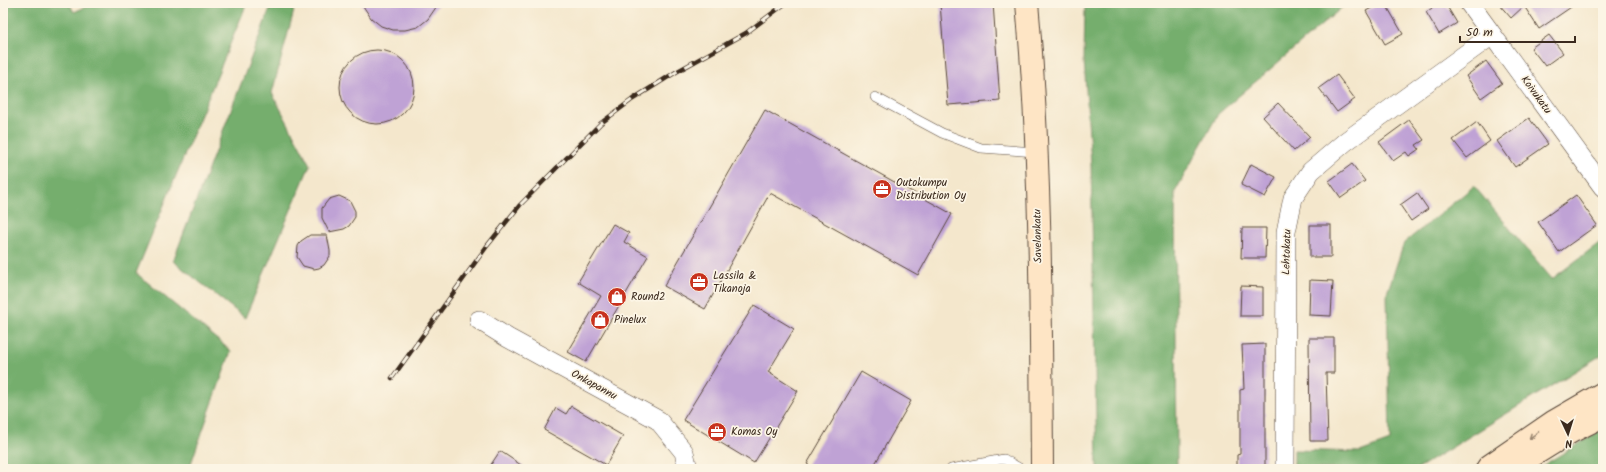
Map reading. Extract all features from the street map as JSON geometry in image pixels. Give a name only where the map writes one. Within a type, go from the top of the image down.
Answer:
[{"type":"main road","name":"Savelankatu","points":[[1027,3],[1033,74],[1036,152],[1035,468]]},
{"type":"main road","points":[[1487,469],[1489,466],[1553,422],[1603,393]]},
{"type":"main road","points":[[1511,469],[1571,432],[1603,416]]},
{"type":"street","name":"Koivukatu","points":[[1469,3],[1603,187]]},
{"type":"street","name":"Lehtokatu","points":[[1285,469],[1286,232],[1293,198],[1311,171],[1345,142],[1492,35]]},
{"type":"street","name":"Onkapannu","points":[[479,320],[515,342],[658,420],[684,452],[688,469]]},
{"type":"lane","points":[[876,97],[942,133],[981,148],[1036,152]]},
{"type":"lane","points":[[951,469],[1004,459],[1035,468]]},
{"type":"green space","points":[[3,3],[69,3],[74,12],[94,3],[247,3],[136,273],[231,351],[189,469],[3,469]]},
{"type":"green space","points":[[272,3],[296,3],[272,93],[310,165],[245,318],[173,261]]},
{"type":"green space","points":[[1085,3],[1346,4],[1218,114],[1175,192],[1177,469],[1097,469],[1091,165],[1084,60]]},
{"type":"green space","points":[[1474,186],[1552,279],[1603,240],[1603,354],[1417,469],[1294,469],[1294,450],[1360,452],[1390,441],[1387,293],[1404,243]]},
{"type":"green space","points":[[1603,429],[1603,469],[1537,469]]},
{"type":"building","points":[[361,3],[439,3],[428,19],[418,27],[405,30],[393,30],[381,26],[371,18]]},
{"type":"building","points":[[940,3],[993,3],[1000,101],[948,105]]},
{"type":"building","points":[[1381,3],[1385,3],[1403,34],[1385,44],[1366,11]]},
{"type":"building","points":[[1440,3],[1445,3],[1457,23],[1439,34],[1426,12]]},
{"type":"building","points":[[1498,3],[1577,3],[1539,29],[1524,6],[1511,18]]},
{"type":"building","points":[[1549,35],[1563,53],[1545,66],[1531,48]]},
{"type":"building","points":[[370,50],[384,50],[398,56],[408,66],[414,80],[414,94],[408,108],[398,118],[384,124],[370,124],[356,118],[346,108],[340,94],[340,80],[346,66],[356,56]]},
{"type":"building","points":[[1486,61],[1502,83],[1481,98],[1466,76]]},
{"type":"building","points":[[1337,75],[1355,99],[1337,112],[1319,88]]},
{"type":"building","points":[[1278,103],[1310,137],[1294,151],[1263,117]]},
{"type":"building","points":[[765,110],[952,214],[918,275],[770,193],[705,309],[664,286]]},
{"type":"building","points":[[1529,118],[1548,144],[1515,167],[1497,141]]},
{"type":"building","points":[[1409,120],[1424,140],[1416,145],[1419,149],[1409,156],[1406,152],[1393,161],[1379,142]]},
{"type":"building","points":[[1477,122],[1490,141],[1467,158],[1453,140]]},
{"type":"building","points":[[1251,164],[1276,177],[1265,197],[1241,185]]},
{"type":"building","points":[[1352,164],[1365,181],[1341,198],[1329,181]]},
{"type":"building","points":[[1417,193],[1428,209],[1411,221],[1400,205]]},
{"type":"building","points":[[1576,195],[1597,225],[1559,252],[1538,222]]},
{"type":"building","points":[[339,196],[350,201],[355,211],[355,217],[349,226],[344,229],[329,232],[322,218],[322,208],[329,199]]},
{"type":"building","points":[[613,224],[629,233],[624,242],[648,256],[586,362],[568,352],[601,296],[578,282]]},
{"type":"building","points":[[1310,225],[1331,225],[1331,257],[1310,257]]},
{"type":"building","points":[[1242,228],[1266,228],[1265,258],[1241,258]]},
{"type":"building","points":[[310,235],[327,235],[330,251],[330,256],[324,265],[314,269],[303,266],[297,257],[298,246],[301,241]]},
{"type":"building","points":[[1310,280],[1333,281],[1331,316],[1309,315]]},
{"type":"building","points":[[1241,286],[1263,287],[1263,316],[1240,316]]},
{"type":"building","points":[[754,305],[794,329],[768,372],[798,391],[754,463],[683,420]]},
{"type":"building","points":[[1309,338],[1334,338],[1334,373],[1326,373],[1328,441],[1310,441]]},
{"type":"building","points":[[1265,344],[1265,469],[1237,469],[1237,455],[1240,454],[1240,390],[1244,389],[1242,345]]},
{"type":"building","points":[[861,372],[911,401],[872,469],[815,469],[807,464]]},
{"type":"building","points":[[571,406],[623,436],[606,465],[544,430],[556,408],[566,414]]},
{"type":"building","points":[[500,451],[527,469],[488,469]]},
{"type":"railway","points":[[392,378],[487,246],[520,205],[601,123],[633,99],[676,72],[746,33],[786,3]]},
{"type":"place","name":"Outokumpu Distribution Oy","points":[[882,189]]},
{"type":"place","name":"Lassila & Tikanoja","points":[[699,282]]},
{"type":"place","name":"Round2","points":[[617,297]]},
{"type":"place","name":"Pinelux","points":[[600,320]]},
{"type":"place","name":"Komas Oy","points":[[717,432]]}]
